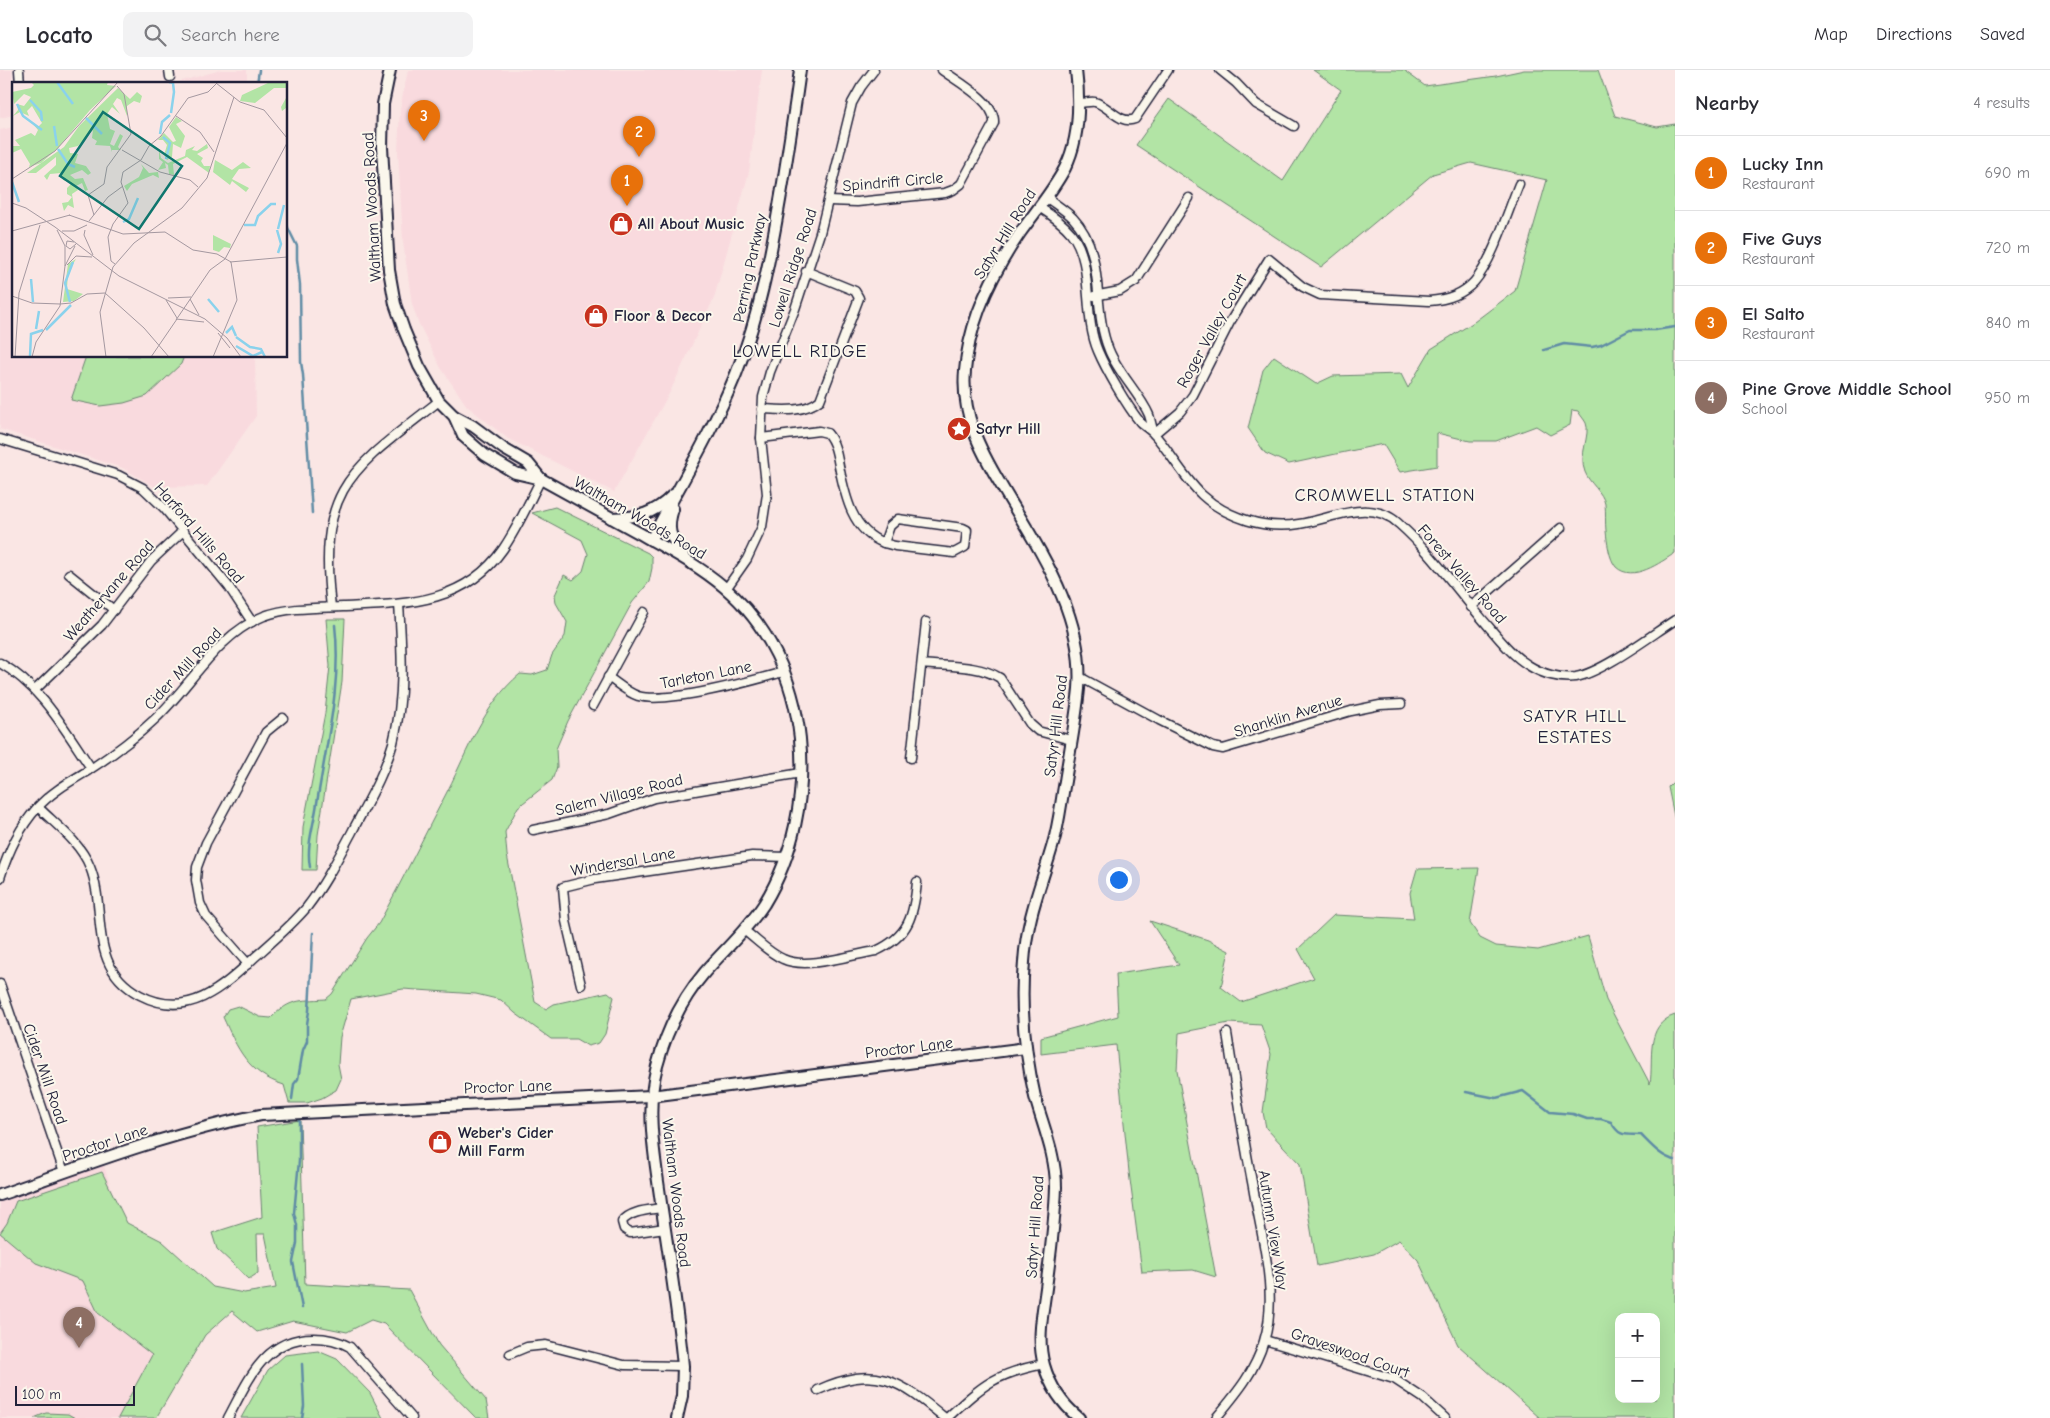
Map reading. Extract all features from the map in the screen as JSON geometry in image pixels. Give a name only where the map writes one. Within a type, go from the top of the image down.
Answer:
[{"type":"street","name":"Waltham Woods Road","points":[[390,70],[383,104],[382,133],[389,270],[395,304],[408,342],[439,401],[454,416],[473,426],[528,464],[541,479]]},
{"type":"street","name":"Perring Parkway","points":[[651,540],[724,403],[751,332],[766,281],[800,70]]},
{"type":"street","name":"Lowell Ridge Road","points":[[726,589],[747,559],[762,527],[767,494],[761,438],[763,397],[770,372],[795,309],[829,201],[846,122],[852,103],[874,70]]},
{"type":"street","name":"Spindrift Circle","points":[[829,201],[857,202],[945,193],[961,184],[994,123],[994,116],[990,108],[979,97],[942,70]]},
{"type":"street","name":"Satyr Hill Road","points":[[1076,70],[1079,103],[1069,158],[1046,197],[1008,251],[982,300],[969,341],[964,386],[969,417],[981,448],[1044,559],[1063,598],[1076,646],[1080,677],[1055,840],[1028,925],[1023,985],[1026,1048],[1035,1096],[1051,1153],[1055,1178],[1049,1265],[1040,1330],[1044,1364],[1056,1392],[1079,1418]]},
{"type":"street","points":[[1079,103],[1095,102],[1123,119],[1130,121],[1135,119],[1168,70]]},
{"type":"street","points":[[1220,70],[1236,83],[1256,104],[1294,126]]},
{"type":"street","name":"Roger Valley Court","points":[[1154,434],[1180,412],[1193,395],[1230,322],[1269,259],[1303,288],[1320,295],[1428,301],[1443,300],[1466,288],[1480,274],[1518,184]]},
{"type":"street","name":"Forest Valley Road","points":[[1046,197],[1074,219],[1088,240],[1095,265],[1101,328],[1109,351],[1149,415],[1154,434]]},
{"type":"street","points":[[1087,297],[1120,291],[1136,281],[1189,198]]},
{"type":"street","name":"Forest Valley Road","points":[[1039,207],[1066,226],[1076,241],[1085,266],[1089,322],[1093,339],[1104,365],[1140,422],[1154,434],[1189,481],[1203,496],[1225,511],[1266,526],[1299,524],[1354,511],[1378,511],[1391,516],[1422,547],[1506,646],[1526,664],[1540,672],[1564,677],[1575,677],[1603,666],[1675,620]]},
{"type":"street","points":[[762,410],[805,409],[813,406],[820,400],[859,298],[855,291],[806,272]]},
{"type":"street","points":[[331,607],[328,537],[340,495],[362,463],[439,401]]},
{"type":"street","name":"Waltham Woods Road","points":[[454,416],[463,436],[485,455],[515,473],[541,479],[684,557],[726,589],[764,634],[783,672],[797,724],[801,773],[798,812],[787,857],[772,890],[745,931],[698,981],[679,1010],[663,1045],[651,1096],[652,1137],[683,1366],[682,1396],[677,1418]]},
{"type":"street","points":[[761,438],[819,431],[827,433],[833,441],[844,488],[853,514],[871,537],[884,543],[895,546],[954,553],[964,547],[967,535],[966,530],[963,528],[951,525],[898,519],[890,526],[884,543]]},
{"type":"street","name":"Harford Hills Road","points":[[0,439],[118,475],[132,482],[154,498],[183,531],[229,587],[252,622]]},
{"type":"street","name":"Cider Mill Road","points":[[0,878],[14,839],[38,807],[60,788],[91,768],[155,719],[225,642],[252,622],[279,612],[331,607],[399,604],[426,600],[444,595],[463,586],[478,576],[502,550],[541,479]]},
{"type":"street","points":[[611,518],[648,514],[667,500],[680,487]]},
{"type":"street","points":[[680,487],[668,527],[672,540],[684,557]]},
{"type":"street","points":[[1471,607],[1561,528]]},
{"type":"street","name":"Weathervane Road","points":[[35,690],[85,642],[114,610],[151,561],[183,531]]},
{"type":"street","points":[[69,574],[114,610]]},
{"type":"street","points":[[38,807],[73,841],[89,864],[96,888],[100,938],[104,953],[116,975],[128,987],[150,1000],[163,1003],[187,1002],[211,994],[248,964],[294,922],[318,892],[369,801],[387,762],[401,700],[403,662],[399,604]]},
{"type":"street","points":[[593,706],[644,612]]},
{"type":"street","points":[[911,758],[926,622]]},
{"type":"street","points":[[0,663],[17,674],[35,690],[91,768]]},
{"type":"street","points":[[922,664],[983,670],[1000,678],[1030,724],[1038,731],[1071,740]]},
{"type":"street","name":"Tarleton Lane","points":[[608,677],[636,696],[655,698],[753,681],[783,672]]},
{"type":"street","name":"Shanklin Avenue","points":[[1080,677],[1159,720],[1213,747],[1223,749],[1351,711],[1380,705],[1401,704]]},
{"type":"street","points":[[248,964],[206,916],[197,891],[197,867],[206,843],[266,732],[283,718]]},
{"type":"street","name":"Salem Village Road","points":[[533,830],[609,814],[654,798],[801,773]]},
{"type":"street","name":"Windersal Lane","points":[[581,985],[566,921],[563,887],[596,879],[752,856],[787,857]]},
{"type":"street","points":[[745,931],[782,959],[795,963],[807,963],[876,950],[885,946],[905,930],[914,908],[917,882]]},
{"type":"street","name":"Cider Mill Road","points":[[0,984],[64,1172]]},
{"type":"street","points":[[0,1010],[8,1007]]},
{"type":"street","name":"Autumn View Way","points":[[1216,1418],[1240,1389],[1254,1366],[1265,1340],[1270,1313],[1270,1287],[1227,1033]]},
{"type":"street","name":"Proctor Lane","points":[[0,1195],[64,1172],[210,1125],[261,1115],[651,1096],[1026,1048]]},
{"type":"street","points":[[662,1208],[625,1216],[622,1222],[624,1229],[630,1233],[665,1228]]},
{"type":"street","points":[[228,1418],[254,1371],[268,1354],[285,1343],[295,1340],[322,1338],[341,1342],[350,1347],[412,1418]]},
{"type":"street","name":"Graveswood Court","points":[[1265,1340],[1394,1380],[1423,1398],[1445,1418]]},
{"type":"street","points":[[510,1354],[527,1347],[546,1345],[624,1365],[683,1366]]},
{"type":"street","points":[[818,1390],[838,1381],[874,1377],[901,1385],[920,1397],[946,1418],[978,1390],[996,1378],[1017,1369],[1044,1364]]},
{"type":"shaded area","points":[[0,70],[12,70],[12,115],[0,118]]},
{"type":"shaded area","points":[[221,70],[247,70],[247,82],[178,82]]},
{"type":"shaded area","points":[[408,70],[762,70],[749,172],[714,298],[670,392],[614,492],[507,438],[467,406],[441,368],[418,322],[412,304],[403,242],[398,152],[400,109]]},
{"type":"shaded area","points":[[12,127],[12,358],[255,358],[256,416],[207,486],[155,487],[123,468],[0,429],[0,130]]},
{"type":"shaded area","points":[[103,1163],[126,1234],[196,1279],[119,1418],[0,1418],[0,1198]]},
{"type":"green space","points":[[1313,70],[1406,70],[1406,72],[1425,86],[1524,70],[1598,70],[1615,116],[1657,127],[1675,124],[1675,553],[1655,566],[1638,572],[1630,573],[1616,567],[1610,555],[1608,545],[1604,500],[1587,476],[1583,466],[1587,428],[1578,411],[1572,410],[1570,425],[1550,435],[1536,426],[1496,441],[1470,441],[1437,433],[1437,466],[1400,472],[1383,444],[1289,464],[1265,453],[1248,428],[1263,370],[1274,356],[1316,384],[1333,376],[1401,374],[1408,388],[1431,349],[1474,322],[1515,291],[1547,180],[1471,163],[1433,174],[1321,267],[1136,145],[1169,99],[1283,181],[1341,90]]},
{"type":"green space","points":[[85,358],[183,358],[181,364],[147,396],[124,403],[100,406],[71,400]]},
{"type":"green space","points":[[555,507],[648,553],[652,557],[649,582],[632,603],[568,721],[556,749],[557,767],[552,780],[518,807],[505,832],[507,855],[535,1002],[546,1009],[554,1004],[608,992],[614,997],[605,1034],[599,1043],[588,1046],[576,1039],[551,1039],[515,1013],[501,1000],[476,994],[403,989],[351,999],[340,1037],[338,1064],[341,1079],[336,1090],[322,1098],[307,1103],[289,1103],[284,1085],[261,1074],[245,1059],[223,1017],[228,1009],[238,1006],[260,1017],[271,1018],[290,1004],[326,999],[332,994],[367,938],[379,923],[478,728],[496,699],[520,674],[532,675],[547,670],[552,655],[565,636],[567,622],[556,603],[555,595],[564,575],[573,580],[583,571],[588,554],[582,540],[532,513]]},
{"type":"green space","points":[[326,619],[345,619],[342,682],[318,835],[316,870],[302,870],[303,827],[325,713],[330,666]]},
{"type":"green space","points":[[1675,780],[1675,821],[1668,787]]},
{"type":"green space","points":[[1479,868],[1470,923],[1480,938],[1496,946],[1538,950],[1588,936],[1606,1000],[1650,1084],[1652,1044],[1655,1035],[1659,1026],[1665,1020],[1675,1015],[1675,1418],[1540,1418],[1458,1345],[1418,1260],[1399,1240],[1374,1254],[1317,1266],[1300,1164],[1266,1128],[1263,1112],[1271,1054],[1261,1025],[1229,1023],[1179,1033],[1177,1070],[1216,1277],[1193,1270],[1142,1272],[1129,1172],[1116,1045],[1041,1054],[1041,1037],[1118,1016],[1116,974],[1179,965],[1150,921],[1208,940],[1229,951],[1221,987],[1241,1002],[1314,978],[1298,949],[1334,915],[1414,919],[1410,893],[1417,869]]},
{"type":"green space","points":[[300,1120],[305,1284],[409,1290],[439,1345],[486,1400],[489,1418],[476,1418],[384,1324],[371,1320],[347,1332],[293,1321],[257,1332],[232,1311],[205,1335],[156,1418],[118,1418],[152,1355],[98,1313],[83,1281],[36,1263],[0,1233],[7,1223],[16,1201],[102,1172],[127,1223],[162,1241],[213,1287],[244,1293],[276,1288],[265,1234],[257,1234],[258,1273],[249,1279],[217,1249],[212,1233],[262,1217],[257,1127]]},
{"type":"green space","points":[[318,1351],[337,1359],[370,1393],[383,1418],[241,1418],[268,1370],[285,1355]]},
{"type":"green space","points":[[46,1413],[68,1414],[75,1418],[34,1418]]},
{"type":"waterway","points":[[257,82],[259,70]]},
{"type":"waterway","points":[[288,228],[297,246],[300,285],[301,362],[312,513]]},
{"type":"waterway","points":[[1544,350],[1564,344],[1592,347],[1601,345],[1630,330],[1655,330],[1675,327]]},
{"type":"waterway","points":[[310,867],[310,843],[335,692],[337,647],[335,625]]},
{"type":"waterway","points":[[292,1099],[294,1084],[298,1079],[303,1050],[307,1041],[313,933]]},
{"type":"waterway","points":[[1466,1092],[1496,1098],[1523,1091],[1550,1112],[1573,1114],[1587,1119],[1601,1119],[1611,1122],[1620,1133],[1641,1135],[1652,1147],[1675,1160]]},
{"type":"waterway","points":[[299,1116],[299,1161],[294,1213],[297,1225],[297,1243],[293,1262],[302,1308]]},
{"type":"waterway","points":[[302,1364],[304,1406],[302,1418]]},
{"type":"place","name":"El Salto","points":[[424,141]]},
{"type":"place","name":"Five Guys","points":[[639,157]]},
{"type":"place","name":"Lucky Inn","points":[[627,206]]},
{"type":"place","name":"All About Music","points":[[621,224]]},
{"type":"place","name":"Floor & Decor","points":[[596,316]]},
{"type":"place","name":"Satyr Hill","points":[[959,429]]},
{"type":"place","name":"Weber's Cider Mill Farm","points":[[440,1142]]},
{"type":"place","name":"Pine Grove Middle School","points":[[79,1348]]},
{"type":"district","name":"LOWELL RIDGE","points":[[800,351]]},
{"type":"district","name":"CROMWELL STATION","points":[[1385,495]]},
{"type":"district","name":"SATYR HILL ESTATES","points":[[1575,726]]}]
